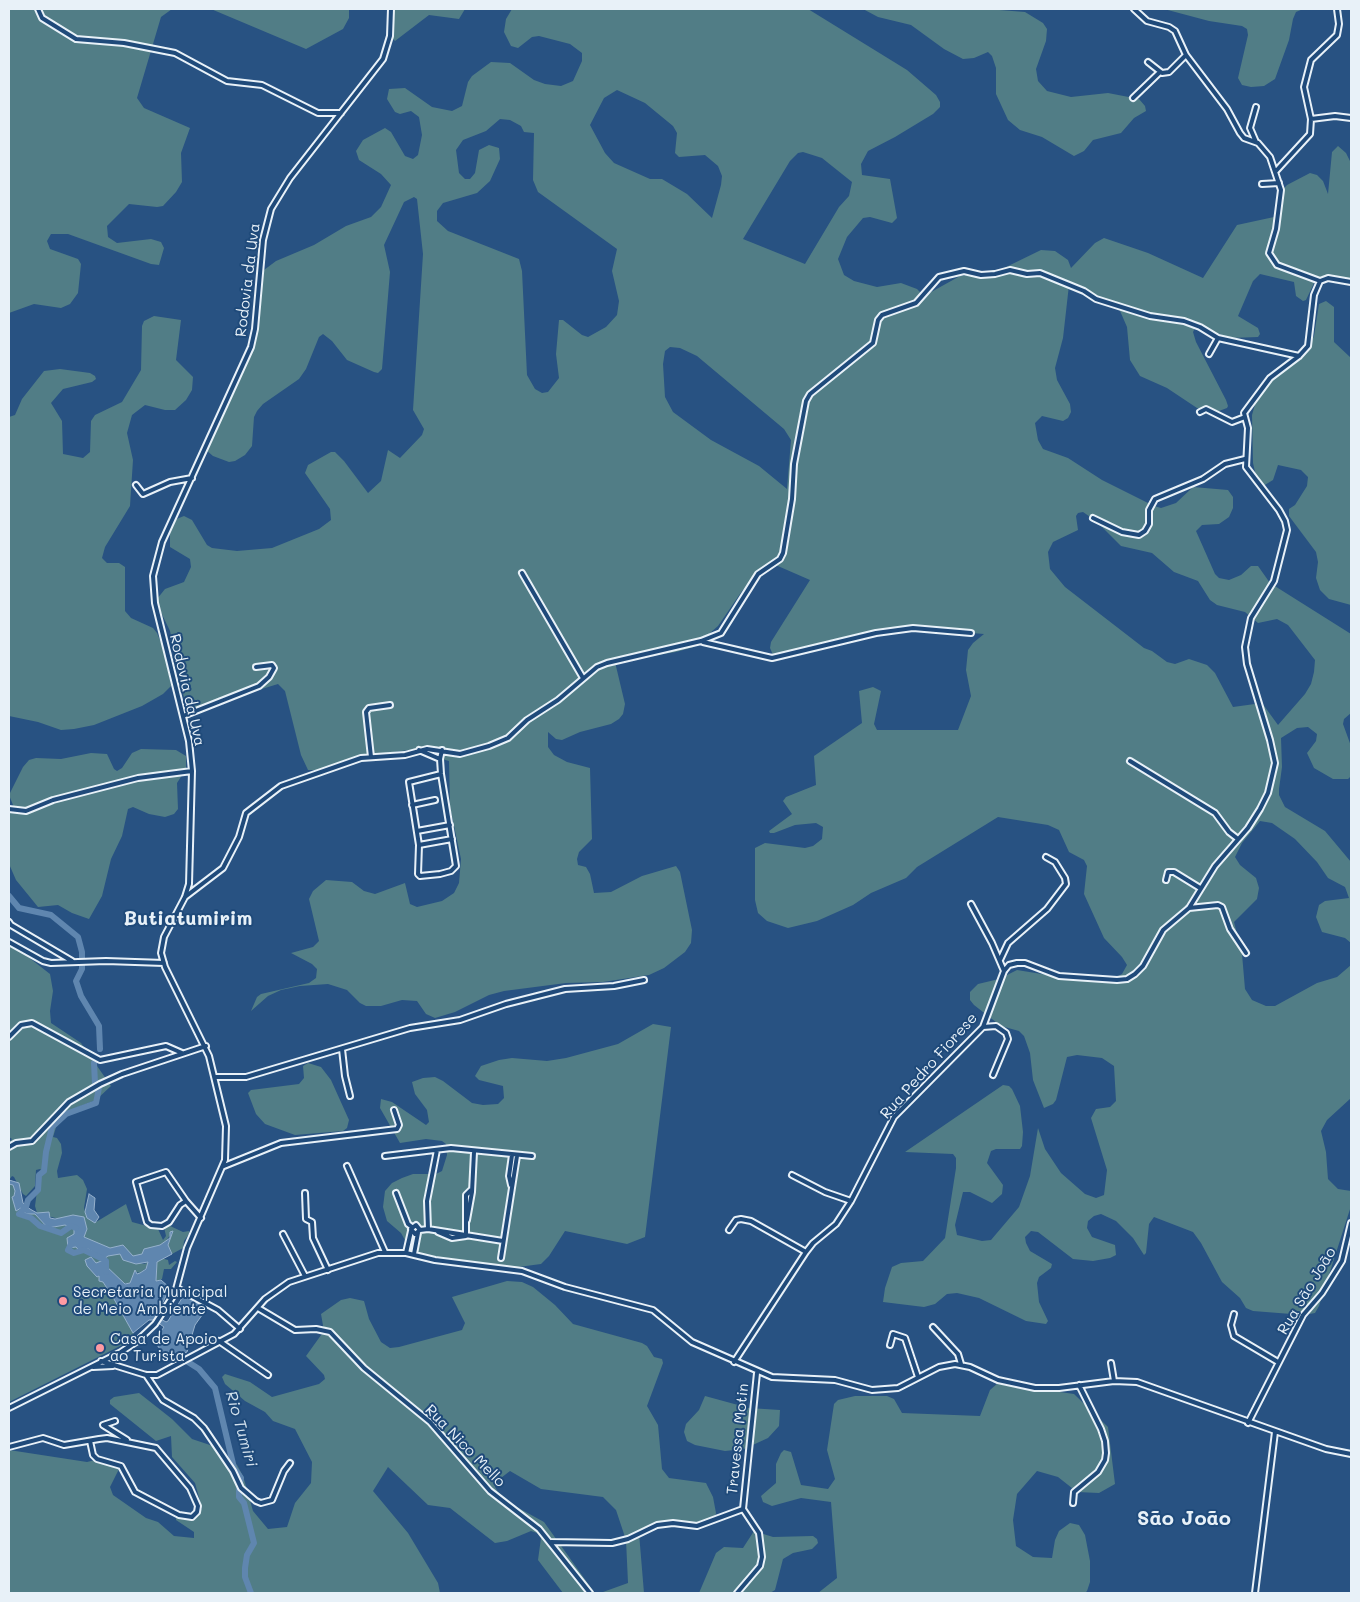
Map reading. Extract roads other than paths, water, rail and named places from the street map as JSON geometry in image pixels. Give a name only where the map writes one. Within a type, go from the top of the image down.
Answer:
[{"type":"street","points":[[38,9],[42,18],[76,39],[124,43],[175,53],[227,81],[262,85],[318,113],[341,113]]},
{"type":"street","name":"Rodovia da Uva","points":[[9,1408],[136,1342],[155,1324],[177,1288],[184,1256],[224,1166],[227,1134],[215,1077],[206,1046],[164,963],[162,943],[185,897],[190,876],[192,772],[189,741],[157,612],[152,581],[162,542],[251,347],[255,329],[263,240],[269,214],[284,187],[385,56],[390,36],[391,9]]},
{"type":"street","points":[[1134,9],[1147,21],[1169,27],[1175,31],[1186,55],[1227,109],[1244,138],[1258,143]]},
{"type":"street","points":[[1276,171],[1307,140],[1310,134],[1311,119],[1305,96],[1306,80],[1311,60],[1337,35],[1339,24],[1336,9]]},
{"type":"street","points":[[1148,62],[1160,72],[1169,72],[1186,55]]},
{"type":"street","points":[[1133,98],[1160,72]]},
{"type":"street","points":[[1244,138],[1250,128],[1256,107]]},
{"type":"street","points":[[1311,119],[1335,116],[1351,118]]},
{"type":"street","points":[[1250,128],[1258,143],[1270,156],[1281,190],[1276,229],[1269,253],[1277,265],[1320,282]]},
{"type":"street","points":[[1262,184],[1279,183]]},
{"type":"street","points":[[185,897],[206,883],[227,863],[246,813],[287,783],[351,760],[405,755],[427,748],[460,754],[468,753],[508,738],[527,720],[558,700],[583,678],[606,663],[701,641],[721,633],[758,574],[780,559],[784,553],[792,499],[794,464],[806,401],[810,394],[873,343],[878,320],[882,315],[916,303],[939,277],[964,271],[981,275],[1010,270],[1027,274],[1040,273],[1084,291],[1096,299],[1150,316],[1184,321],[1200,327],[1218,338],[1299,356]]},
{"type":"street","points":[[971,904],[1004,971],[1009,966],[1025,963],[1059,976],[1127,979],[1144,966],[1158,938],[1189,908],[1200,888],[1260,809],[1273,777],[1275,763],[1270,740],[1256,698],[1245,647],[1251,618],[1274,582],[1287,530],[1279,510],[1250,475],[1245,459],[1248,428],[1244,412],[1270,378],[1299,356],[1308,346],[1314,295],[1320,282],[1328,278],[1351,282]]},
{"type":"street","points":[[1209,354],[1218,338]]},
{"type":"street","points":[[1200,412],[1202,409],[1206,410],[1232,422],[1245,417]]},
{"type":"street","points":[[1093,518],[1122,532],[1139,535],[1145,531],[1149,524],[1149,510],[1155,500],[1203,479],[1225,464],[1245,459]]},
{"type":"street","points":[[136,485],[143,494],[170,482],[192,478]]},
{"type":"street","points":[[522,574],[583,678]]},
{"type":"street","points":[[701,641],[772,658],[876,633],[913,628],[971,633]]},
{"type":"street","points":[[183,716],[259,686],[270,677],[274,668],[272,665],[256,667]]},
{"type":"street","points":[[371,757],[366,712],[369,708],[390,705]]},
{"type":"street","points":[[419,750],[440,759]]},
{"type":"street","points":[[441,774],[410,780],[419,845],[418,874],[427,876],[451,871],[456,866],[441,774],[440,759],[442,750]]},
{"type":"street","points":[[1130,761],[1215,813],[1229,832],[1238,839]]},
{"type":"street","points":[[9,809],[26,811],[53,800],[138,778],[192,772]]},
{"type":"street","points":[[412,805],[435,800]]},
{"type":"street","points":[[416,831],[450,824]]},
{"type":"street","points":[[419,845],[452,839]]},
{"type":"street","points":[[1000,960],[1008,942],[1047,909],[1066,884],[1065,878],[1055,862],[1046,857]]},
{"type":"street","points":[[1166,880],[1168,872],[1174,872],[1200,888]]},
{"type":"street","points":[[1189,908],[1221,905],[1230,929],[1246,953]]},
{"type":"street","points":[[9,920],[11,925],[73,962]]},
{"type":"street","points":[[9,942],[43,961],[51,963],[150,961],[164,963]]},
{"type":"street","name":"Rua Pedro Fiorese","points":[[734,1362],[806,1252],[813,1243],[836,1224],[851,1202],[894,1117],[983,1027],[1004,971]]},
{"type":"street","points":[[215,1077],[246,1077],[410,1028],[460,1020],[506,1004],[565,989],[614,986],[644,980]]},
{"type":"street","points":[[9,1037],[21,1026],[32,1023],[104,1061],[166,1046],[182,1054]]},
{"type":"street","points":[[983,1027],[996,1026],[1006,1033],[1008,1039],[993,1075]]},
{"type":"street","points":[[9,1147],[16,1143],[32,1141],[70,1102],[100,1084],[122,1074],[206,1046]]},
{"type":"street","points":[[342,1049],[345,1076],[350,1096]]},
{"type":"street","points":[[224,1166],[281,1143],[397,1128],[400,1125],[394,1110]]},
{"type":"street","points":[[385,1156],[451,1148],[474,1152],[478,1150],[517,1156],[532,1156]]},
{"type":"street","points":[[428,1229],[427,1201],[437,1150]]},
{"type":"street","points":[[466,1236],[474,1152]]},
{"type":"street","points":[[512,1155],[509,1176],[512,1184]]},
{"type":"street","points":[[501,1258],[517,1156]]},
{"type":"street","points":[[346,1166],[385,1252]]},
{"type":"street","points":[[186,1202],[180,1204],[170,1222],[162,1226],[151,1225],[147,1222],[136,1182],[166,1172],[186,1202],[201,1218]]},
{"type":"street","points":[[792,1175],[825,1192],[851,1202]]},
{"type":"street","points":[[305,1193],[306,1220],[312,1222],[313,1238],[328,1270]]},
{"type":"street","points":[[396,1193],[408,1224],[414,1233],[428,1229],[452,1238],[466,1236],[503,1241]]},
{"type":"street","points":[[729,1230],[736,1220],[751,1221],[806,1252]]},
{"type":"street","name":"Rua São João","points":[[1248,1423],[1303,1315],[1322,1293],[1342,1260],[1351,1223]]},
{"type":"street","points":[[406,1253],[412,1229],[416,1225],[419,1231],[414,1254]]},
{"type":"street","points":[[282,1234],[305,1276]]},
{"type":"street","points":[[408,1244],[416,1245]]},
{"type":"street","points":[[101,1361],[146,1375],[157,1375],[240,1330],[274,1291],[289,1282],[385,1252],[406,1253],[435,1260],[522,1271],[565,1287],[653,1310],[692,1342],[757,1373],[783,1378],[835,1380],[872,1390],[898,1388],[939,1367],[961,1364],[1013,1384],[1045,1388],[1114,1381],[1147,1384],[1248,1423],[1326,1449],[1351,1454]]},
{"type":"street","points":[[177,1288],[218,1310],[240,1330]]},
{"type":"street","name":"Rua Nico Mello","points":[[258,1308],[295,1330],[316,1329],[330,1332],[364,1368],[430,1422],[490,1491],[531,1522],[551,1542],[590,1593]]},
{"type":"street","points":[[1234,1314],[1231,1325],[1234,1336],[1278,1362]]},
{"type":"street","points":[[933,1327],[958,1354],[961,1364]]},
{"type":"street","points":[[890,1345],[893,1334],[906,1338],[918,1377]]},
{"type":"street","points":[[219,1341],[268,1376]]},
{"type":"street","points":[[1111,1363],[1114,1381]]},
{"type":"street","points":[[91,1367],[118,1367]]},
{"type":"street","name":"Travessa Motin","points":[[743,1509],[757,1373]]},
{"type":"street","points":[[146,1375],[152,1387],[163,1400],[194,1418],[204,1428],[233,1471],[240,1488],[256,1501],[266,1503],[272,1500],[284,1471],[290,1464]]},
{"type":"street","points":[[1073,1502],[1074,1492],[1098,1472],[1105,1460],[1106,1453],[1103,1435],[1079,1385]]},
{"type":"street","points":[[115,1421],[102,1425],[128,1441]]},
{"type":"street","points":[[1255,1593],[1275,1432]]},
{"type":"street","points":[[9,1447],[43,1438],[64,1445],[108,1438],[156,1448],[195,1496],[197,1512],[192,1517],[180,1515],[135,1492],[122,1466],[97,1460],[93,1455],[90,1441]]},
{"type":"street","points":[[551,1542],[612,1543],[628,1539],[657,1526],[679,1523],[697,1526],[743,1509],[759,1533],[762,1557],[760,1566],[737,1593]]},
{"type":"water","points":[[9,1180],[19,1183],[23,1203],[30,1209],[37,1213],[49,1212],[50,1218],[55,1219],[73,1215],[84,1217],[87,1229],[84,1237],[110,1248],[123,1245],[133,1256],[142,1254],[144,1249],[160,1245],[170,1238],[170,1232],[173,1231],[168,1245],[172,1254],[157,1262],[156,1281],[161,1280],[170,1288],[156,1316],[166,1322],[168,1321],[182,1298],[186,1296],[202,1306],[205,1311],[195,1325],[187,1352],[176,1356],[163,1353],[154,1341],[164,1327],[154,1320],[149,1320],[133,1333],[103,1282],[99,1281],[99,1276],[97,1277],[87,1266],[85,1260],[91,1257],[96,1263],[104,1260],[104,1264],[125,1284],[130,1283],[135,1270],[137,1274],[146,1269],[148,1262],[136,1264],[123,1260],[120,1254],[108,1256],[104,1259],[88,1249],[80,1252],[76,1247],[68,1248],[67,1238],[74,1234],[74,1229],[65,1225],[48,1228],[35,1214],[26,1214],[21,1208],[16,1211],[12,1197],[15,1191],[13,1185],[9,1184]]},
{"type":"water","points":[[89,1194],[95,1198],[94,1210],[99,1217],[95,1223],[87,1218],[85,1212]]},
{"type":"waterway","name":"Rio Tumiri","points":[[9,896],[19,908],[51,915],[78,937],[82,952],[82,969],[76,981],[81,996],[99,1026],[100,1049]]},
{"type":"waterway","name":"Rio Tumiri","points":[[76,1228],[71,1226],[61,1233],[40,1226],[31,1218],[19,1214],[26,1207],[28,1200],[38,1190],[39,1175],[44,1171],[52,1127],[66,1114],[96,1103],[99,1088],[95,1083],[94,1063]]},
{"type":"waterway","name":"Rio Tumiri","points":[[72,1242],[68,1250],[74,1253],[84,1250],[103,1259],[106,1261],[106,1272]]},
{"type":"waterway","name":"Rio Tumiri","points":[[174,1349],[181,1358]]},
{"type":"waterway","name":"Rio Tumiri","points":[[188,1362],[199,1369],[215,1388],[234,1468],[241,1478],[240,1484]]},
{"type":"waterway","name":"Rio Tumiri","points":[[239,1490],[239,1497],[244,1503],[254,1543],[247,1555],[245,1568],[245,1577],[251,1593]]},
{"type":"place","name":"Secretaria Municipal de Meio Ambiente","points":[[63,1301]]},
{"type":"place","name":"Casa de Apoio ao Turista","points":[[100,1348]]},
{"type":"district","name":"Butiatumirim","points":[[188,919]]},
{"type":"district","name":"São João","points":[[1184,1519]]}]
